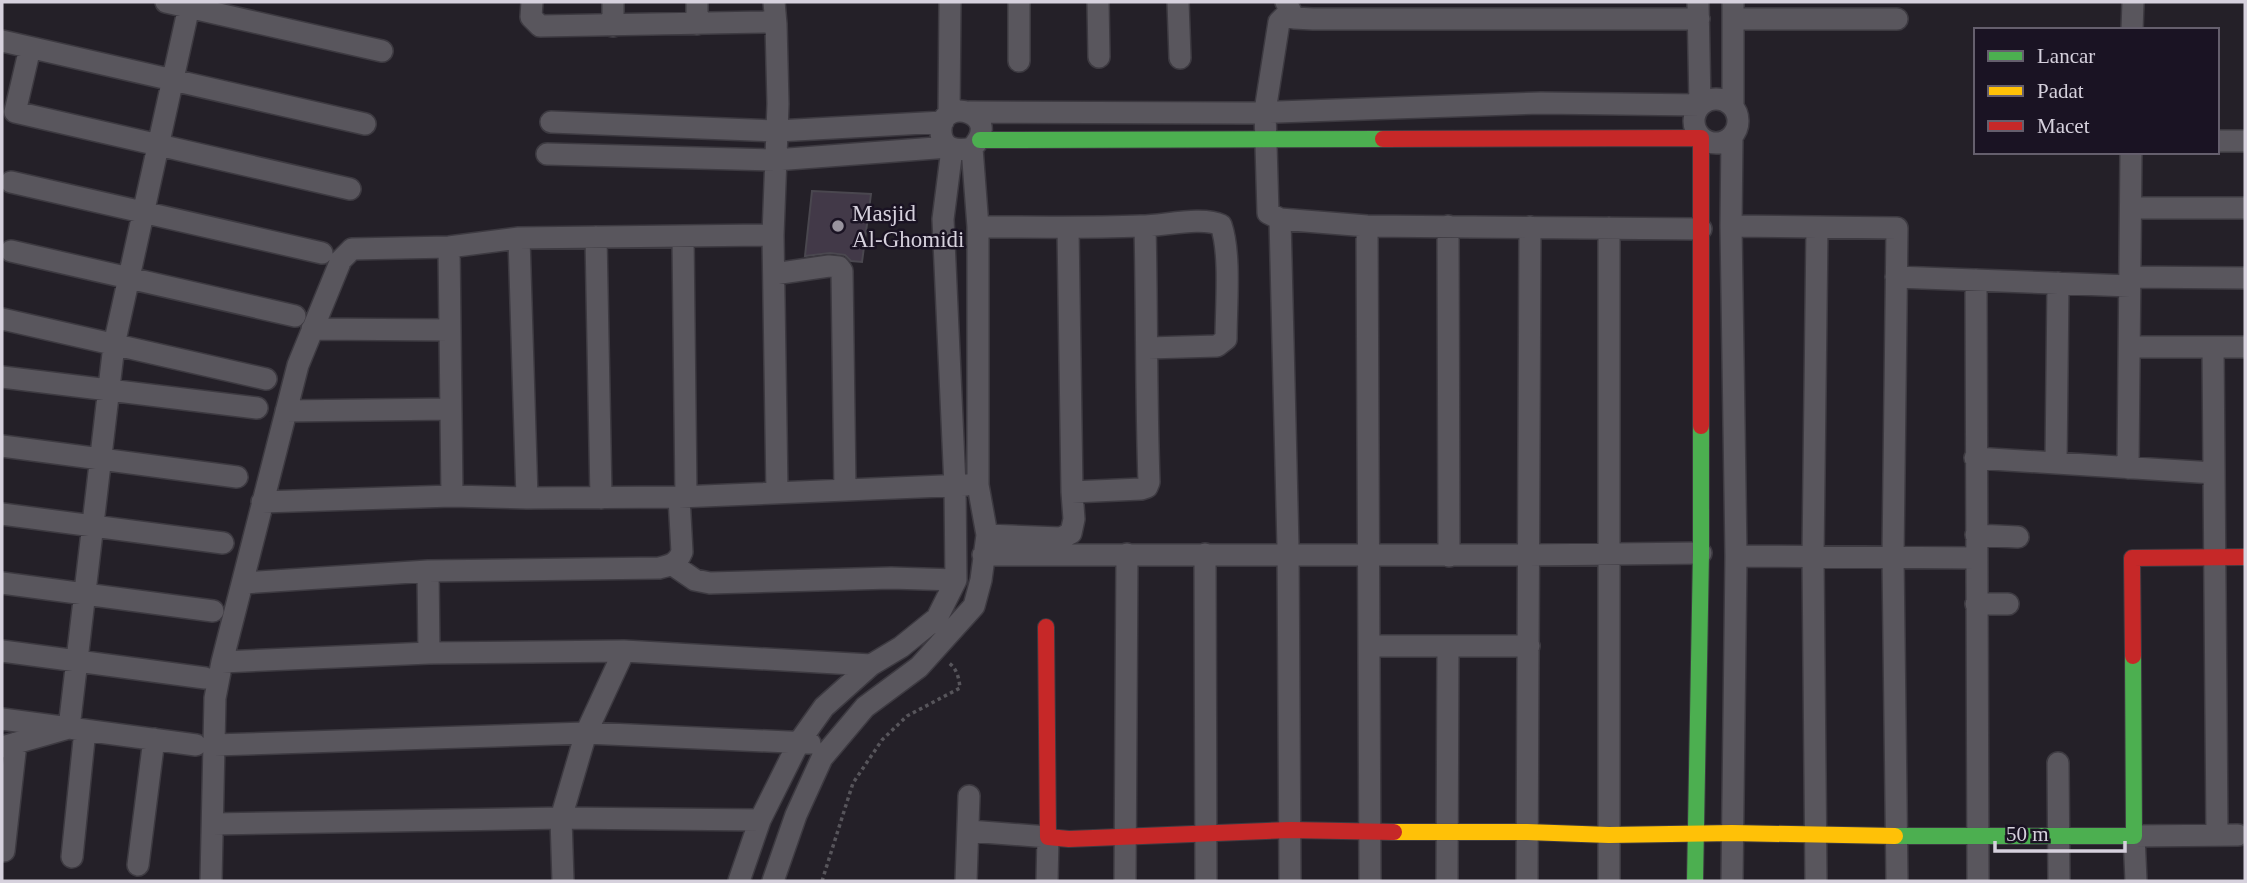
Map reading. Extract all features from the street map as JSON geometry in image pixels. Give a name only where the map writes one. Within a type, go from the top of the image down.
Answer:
[{"type":"street","points":[[166,2],[190,4],[382,51]]},
{"type":"street","points":[[532,2],[531,17],[540,26],[776,24]]},
{"type":"street","points":[[613,2],[613,26]]},
{"type":"street","points":[[697,2],[697,23]]},
{"type":"street","points":[[774,2],[777,131],[773,235],[776,493]]},
{"type":"street","points":[[950,2],[954,116],[941,131],[943,140],[963,146]]},
{"type":"street","points":[[1018,2],[1019,61]]},
{"type":"street","points":[[1098,2],[1100,57]]},
{"type":"street","points":[[1178,2],[1180,58]]},
{"type":"street","points":[[2132,28],[2133,2]]},
{"type":"street","points":[[72,857],[77,661],[114,345],[190,4]]},
{"type":"street","points":[[1288,7],[1294,18],[1369,10],[1698,11],[1700,105],[1693,124],[1701,138],[1702,553],[1695,881]]},
{"type":"street","points":[[1288,7],[1279,22],[1256,112],[1256,140],[1268,213],[1280,219],[1367,226],[1701,229]]},
{"type":"street","points":[[1733,107],[1733,10],[1818,10],[1897,19]]},
{"type":"street","points":[[2,41],[365,124]]},
{"type":"street","points":[[30,48],[15,112],[350,189]]},
{"type":"street","points":[[551,122],[777,131],[954,116],[1220,113],[1541,103],[1700,105],[1712,99],[1720,99],[1733,107],[1738,122],[1732,137],[1731,226],[1735,556],[1732,881]]},
{"type":"street","points":[[1541,103],[1541,138]]},
{"type":"street","points":[[739,881],[760,820],[799,742],[824,707],[871,664],[901,647],[937,618],[956,580],[955,486],[943,219],[963,146],[982,129],[978,118],[954,116]]},
{"type":"street","points":[[837,127],[838,155]]},
{"type":"street","points":[[547,154],[775,160],[963,146],[1541,138],[1701,138],[1717,144],[1732,137]]},
{"type":"street","points":[[2219,141],[2245,142]]},
{"type":"street","points":[[773,881],[796,815],[822,758],[865,707],[919,667],[974,606],[981,580],[985,545],[978,485],[978,227],[963,146]]},
{"type":"street","points":[[2129,468],[2131,154]]},
{"type":"street","points":[[11,181],[322,253]]},
{"type":"street","points":[[2131,208],[2245,208]]},
{"type":"street","points":[[1280,219],[1288,556],[1290,881]]},
{"type":"street","points":[[978,227],[1068,228],[1202,222],[1216,222],[1221,225],[1225,239],[1226,339],[1222,344],[1148,348]]},
{"type":"street","points":[[1072,492],[1141,489],[1147,487],[1149,482],[1144,226]]},
{"type":"street","points":[[1367,226],[1370,881]]},
{"type":"street","points":[[1448,226],[1449,556]]},
{"type":"street","points":[[1731,226],[1897,228],[1893,557],[1897,881]]},
{"type":"street","points":[[1527,881],[1530,227]]},
{"type":"street","points":[[1816,881],[1813,557],[1817,227]]},
{"type":"street","points":[[985,545],[1066,536],[1071,533],[1074,519],[1068,228]]},
{"type":"street","points":[[1609,228],[1609,881]]},
{"type":"street","points":[[211,881],[213,824],[205,745],[222,663],[299,365],[341,260],[352,249],[449,247],[519,238],[773,235]]},
{"type":"street","points":[[596,237],[601,498]]},
{"type":"street","points":[[243,583],[428,571],[659,568],[673,565],[682,552],[683,237]]},
{"type":"street","points":[[519,238],[527,498]]},
{"type":"street","points":[[449,247],[452,496]]},
{"type":"street","points":[[11,251],[295,316]]},
{"type":"street","points":[[1701,258],[1731,259]]},
{"type":"street","points":[[775,274],[830,266],[839,267],[842,271],[845,490]]},
{"type":"street","points":[[1896,277],[2058,283],[2245,278]]},
{"type":"street","points":[[1976,280],[1976,604],[1987,672],[1978,881]]},
{"type":"street","points":[[2056,464],[2058,283]]},
{"type":"street","points":[[2,319],[266,379]]},
{"type":"street","points":[[313,329],[450,330]]},
{"type":"street","points":[[2130,347],[2245,347]]},
{"type":"street","points":[[969,831],[1069,839],[1290,830],[1609,835],[2228,835],[2214,557],[2213,347]]},
{"type":"street","points":[[2,377],[257,408]]},
{"type":"street","points":[[286,411],[450,409]]},
{"type":"street","points":[[2,446],[237,477]]},
{"type":"street","points":[[1975,458],[2214,473]]},
{"type":"street","points":[[262,502],[452,496],[682,497],[978,485]]},
{"type":"street","points":[[2,514],[223,543]]},
{"type":"street","points":[[1976,535],[2018,537]]},
{"type":"street","points":[[985,545],[1031,556],[1702,553]]},
{"type":"street","points":[[1125,881],[1127,554]]},
{"type":"street","points":[[1205,554],[1206,881]]},
{"type":"street","points":[[1735,556],[1976,558]]},
{"type":"street","points":[[2136,881],[2132,558],[2245,558]]},
{"type":"street","points":[[673,565],[695,580],[710,583],[891,578],[956,580]]},
{"type":"street","points":[[428,571],[429,653]]},
{"type":"street","points":[[2,583],[214,611]]},
{"type":"street","points":[[1976,604],[2008,604]]},
{"type":"street","points":[[1046,626],[1047,881]]},
{"type":"street","points":[[1370,646],[1528,646]]},
{"type":"street","points":[[1447,881],[1448,646]]},
{"type":"street","points":[[2,651],[205,678]]},
{"type":"street","points":[[222,663],[429,653],[624,651],[871,664]]},
{"type":"street","points":[[563,881],[561,818],[586,733],[624,651]]},
{"type":"street","points":[[2,719],[205,745],[586,733],[832,745]]},
{"type":"street","points":[[4,851],[9,745],[77,729]]},
{"type":"street","points":[[138,865],[154,739]]},
{"type":"street","points":[[2058,763],[2059,881]]},
{"type":"street","points":[[966,881],[969,796]]},
{"type":"street","points":[[213,824],[561,818],[760,820]]},
{"type":"path","points":[[822,881],[853,783],[882,740],[907,716],[960,688],[960,680],[953,666],[933,651]]},
{"type":"building","name":"Masjid Al-Ghomidi","points":[[812,191],[871,194],[862,262],[851,261],[845,255],[830,253],[805,256]]},
{"type":"traffic: fast","points":[[980,140],[1383,139]]},
{"type":"traffic: fast","points":[[1695,881],[1701,426]]},
{"type":"traffic: fast","points":[[1895,836],[2134,836],[2133,656]]},
{"type":"traffic: slow","points":[[1394,832],[1895,836]]},
{"type":"traffic: jam","points":[[1383,139],[1701,138],[1701,426]]},
{"type":"traffic: jam","points":[[2133,656],[2132,558],[2245,557]]},
{"type":"traffic: jam","points":[[1046,627],[1048,837],[1069,839],[1290,830],[1394,832]]},
{"type":"place","name":"Masjid Al-Ghomidi","points":[[838,226]]}]
